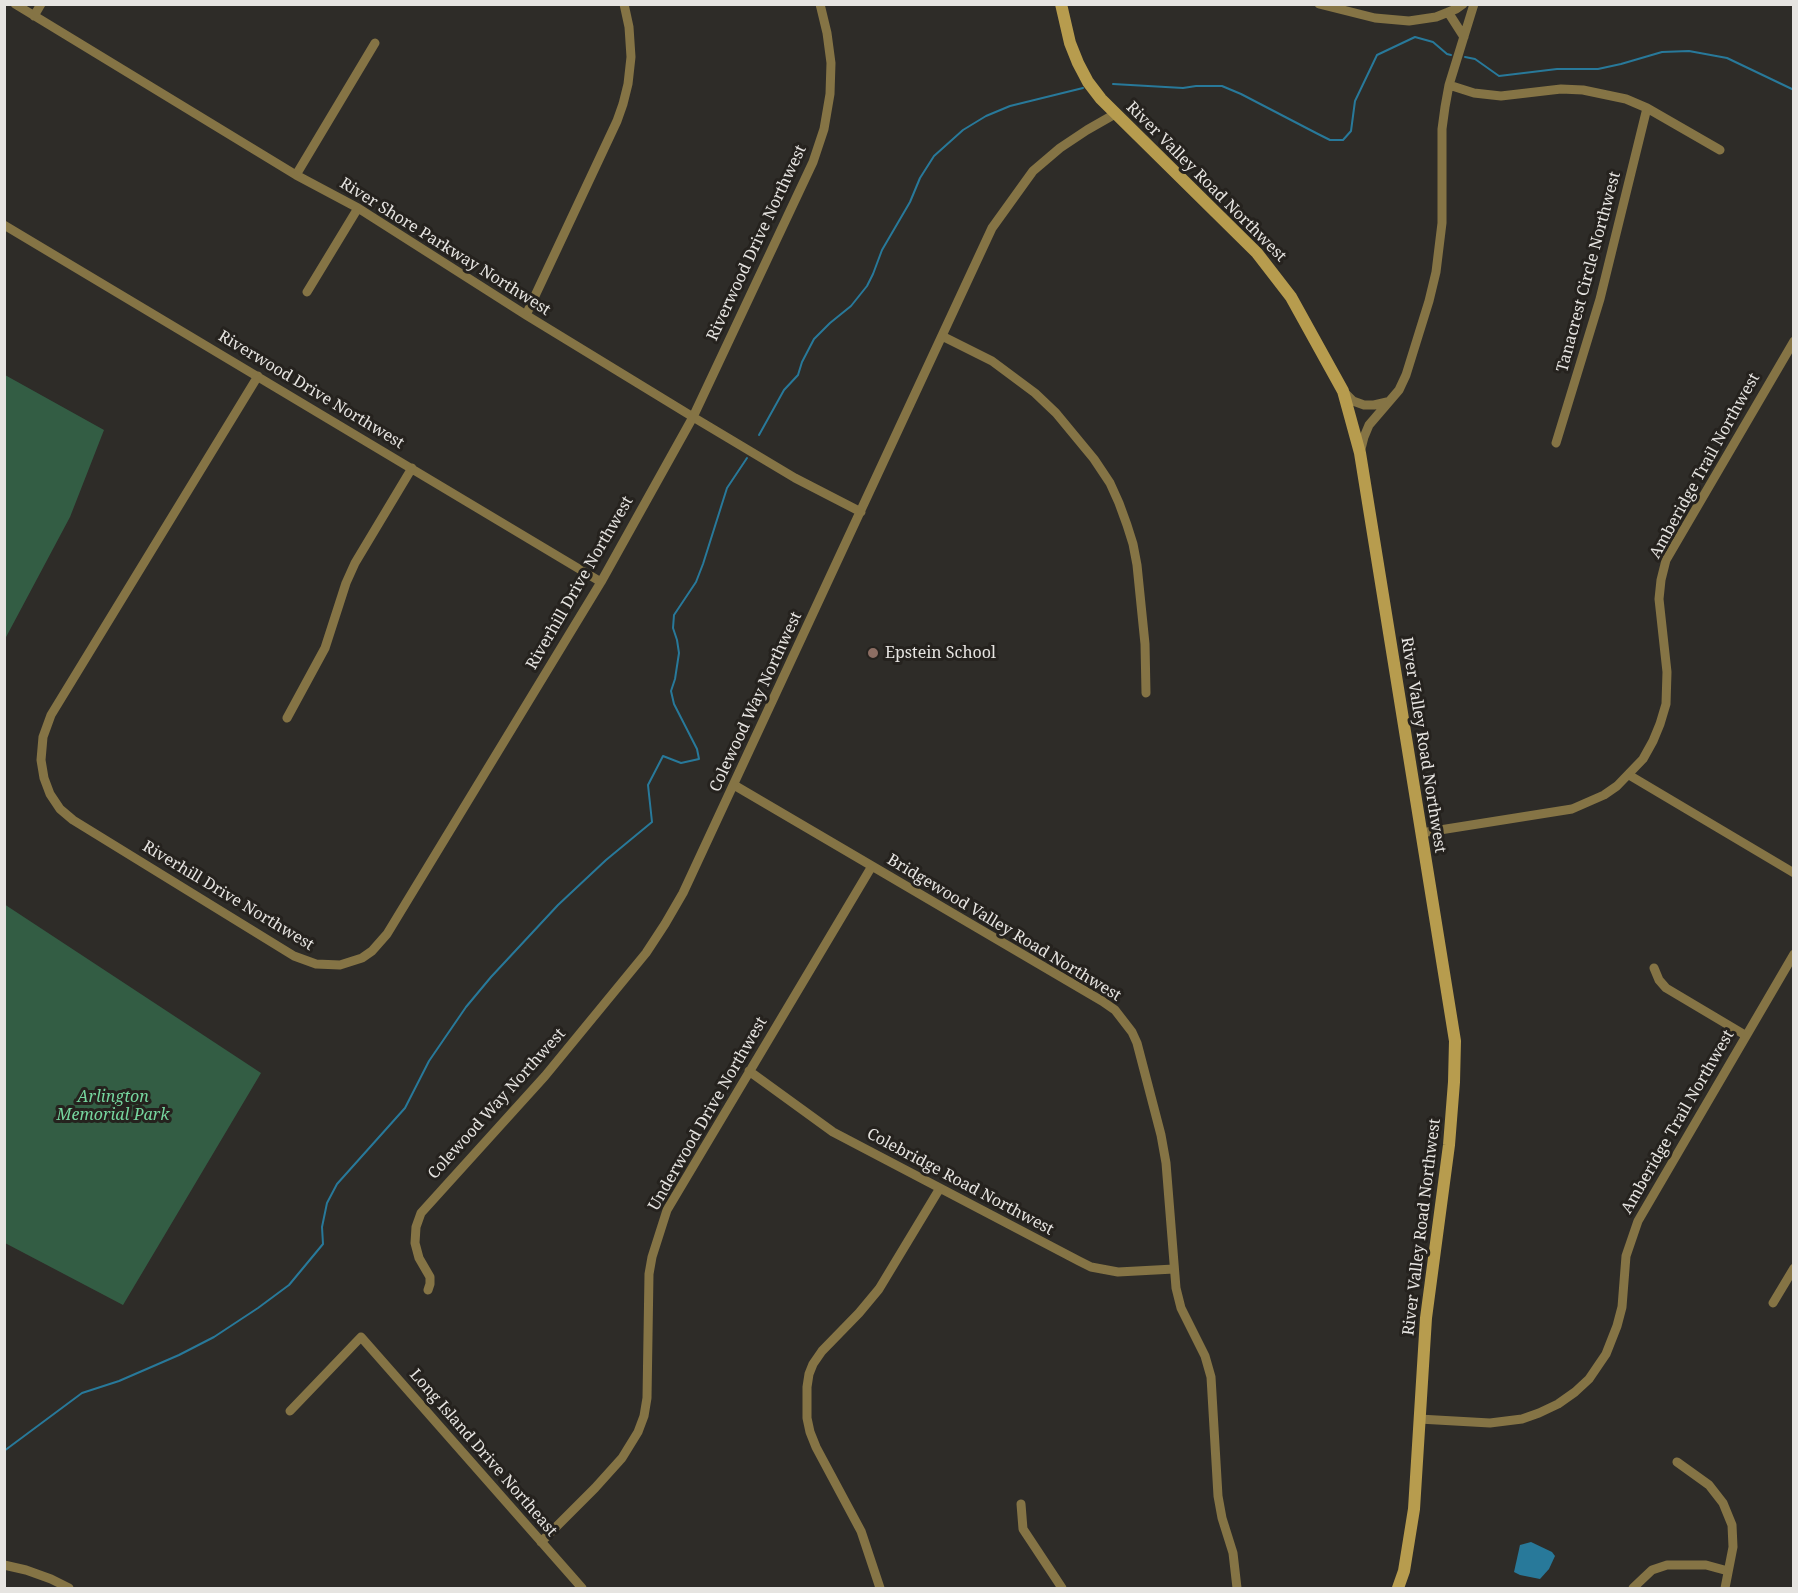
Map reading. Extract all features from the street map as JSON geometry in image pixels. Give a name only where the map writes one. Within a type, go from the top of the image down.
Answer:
[{"type":"street","name":"River Shore Parkway Northwest","points":[[15,4],[296,175],[358,208],[526,315],[693,417],[795,478],[861,512]]},
{"type":"street","points":[[34,16],[41,4]]},
{"type":"street","points":[[526,315],[623,104],[631,57],[629,27],[624,4]]},
{"type":"street","name":"Riverwood Drive Northwest","points":[[693,417],[813,162],[824,129],[830,94],[831,63],[820,4]]},
{"type":"street","name":"River Valley Road Northwest","points":[[1061,4],[1070,44],[1078,63],[1096,93],[1257,253],[1291,297],[1343,391],[1360,453],[1455,1041],[1449,1145],[1426,1318],[1414,1509],[1404,1570],[1398,1588]]},
{"type":"street","points":[[1319,4],[1375,18],[1409,21],[1436,17],[1463,4]]},
{"type":"street","points":[[1360,453],[1369,425],[1399,390],[1406,375],[1437,272],[1442,223],[1442,129],[1449,85],[1474,4]]},
{"type":"street","points":[[1448,12],[1464,36]]},
{"type":"street","points":[[296,175],[375,43]]},
{"type":"street","points":[[1449,85],[1474,93],[1501,96],[1562,89],[1583,90],[1626,99],[1647,108],[1720,150]]},
{"type":"street","name":"Tanacrest Circle Northwest","points":[[1556,443],[1600,299],[1647,108]]},
{"type":"street","name":"Colewood Way Northwest","points":[[428,1290],[430,1277],[419,1258],[415,1243],[416,1227],[421,1213],[545,1076],[646,953],[683,893],[992,228],[1033,171],[1087,129],[1115,114]]},
{"type":"street","points":[[307,292],[358,208]]},
{"type":"street","name":"Riverwood Drive Northwest","points":[[4,225],[258,375],[600,582]]},
{"type":"street","points":[[942,336],[992,361],[1035,393],[1056,413],[1110,483],[1127,525],[1137,565],[1146,693]]},
{"type":"street","name":"Amberidge Trail Northwest","points":[[1421,833],[1572,809],[1604,795],[1629,775],[1643,759],[1653,741],[1666,704],[1667,672],[1659,599],[1666,560],[1794,341]]},
{"type":"street","name":"Riverhill Drive Northwest","points":[[258,375],[51,715],[43,737],[41,760],[50,794],[60,809],[73,820],[294,956],[316,964],[340,965],[362,958],[382,942],[600,582],[693,417]]},
{"type":"street","points":[[1343,391],[1353,401],[1364,405],[1389,401]]},
{"type":"street","points":[[287,718],[325,648],[346,583],[355,563],[412,468]]},
{"type":"street","points":[[1629,775],[1794,873]]},
{"type":"street","name":"Bridgewood Valley Road Northwest","points":[[734,785],[1102,1001],[1125,1021],[1137,1043],[1161,1135],[1166,1163],[1176,1288],[1181,1308],[1205,1356],[1211,1377],[1218,1496],[1233,1553],[1237,1588]]},
{"type":"street","name":"Underwood Drive Northwest","points":[[541,1542],[622,1458],[639,1432],[647,1398],[649,1274],[661,1225],[674,1196],[872,867]]},
{"type":"street","name":"Amberidge Trail Northwest","points":[[1419,1419],[1490,1423],[1522,1419],[1558,1404],[1589,1379],[1606,1354],[1617,1326],[1622,1307],[1626,1256],[1638,1221],[1794,954]]},
{"type":"street","points":[[1654,968],[1659,980],[1666,988],[1745,1035]]},
{"type":"street","name":"Colebridge Road Northwest","points":[[749,1071],[833,1132],[1092,1267],[1118,1272],[1174,1269]]},
{"type":"street","points":[[880,1588],[861,1531],[810,1432],[807,1418],[807,1387],[813,1364],[822,1351],[879,1289],[940,1188]]},
{"type":"street","points":[[1773,1303],[1794,1268]]},
{"type":"street","name":"Long Island Drive Northeast","points":[[290,1411],[361,1337],[582,1588]]},
{"type":"street","points":[[1677,1462],[1709,1485],[1723,1503],[1732,1525],[1733,1547],[1725,1588]]},
{"type":"street","points":[[1021,1504],[1023,1528],[1062,1588]]},
{"type":"street","points":[[4,1565],[26,1570],[69,1588]]},
{"type":"street","points":[[1633,1588],[1652,1570],[1667,1565],[1706,1565],[1728,1571]]},
{"type":"green space","points":[[5,375],[104,430],[70,517],[5,639]]},
{"type":"green space","name":"Arlington Memorial Park","points":[[4,904],[261,1073],[123,1305],[5,1243]]},
{"type":"water","points":[[1531,1542],[1552,1552],[1555,1556],[1549,1569],[1540,1579],[1514,1572],[1520,1545]]},
{"type":"waterway","points":[[1113,84],[1183,88],[1222,86],[1330,140],[1343,140],[1351,131],[1355,101],[1377,55],[1415,37],[1433,42],[1451,55]]},
{"type":"waterway","points":[[1465,57],[1475,59],[1499,76],[1557,69],[1598,69],[1662,52],[1689,51],[1727,58],[1794,90]]},
{"type":"waterway","points":[[759,435],[784,390],[798,375],[814,339],[851,306],[867,286],[882,250],[934,156],[963,130],[986,116],[1010,106],[1083,88]]},
{"type":"waterway","points":[[4,1451],[82,1393],[119,1381],[214,1337],[289,1285],[323,1244],[322,1227],[327,1203],[337,1184],[405,1108],[429,1061],[466,1007],[558,905],[606,860],[652,822],[648,785],[663,756],[681,763],[699,759],[697,749],[674,704],[671,691],[679,653],[673,628],[674,615],[696,582],[727,488],[747,458]]},
{"type":"place","name":"Epstein School","points":[[873,653]]}]
